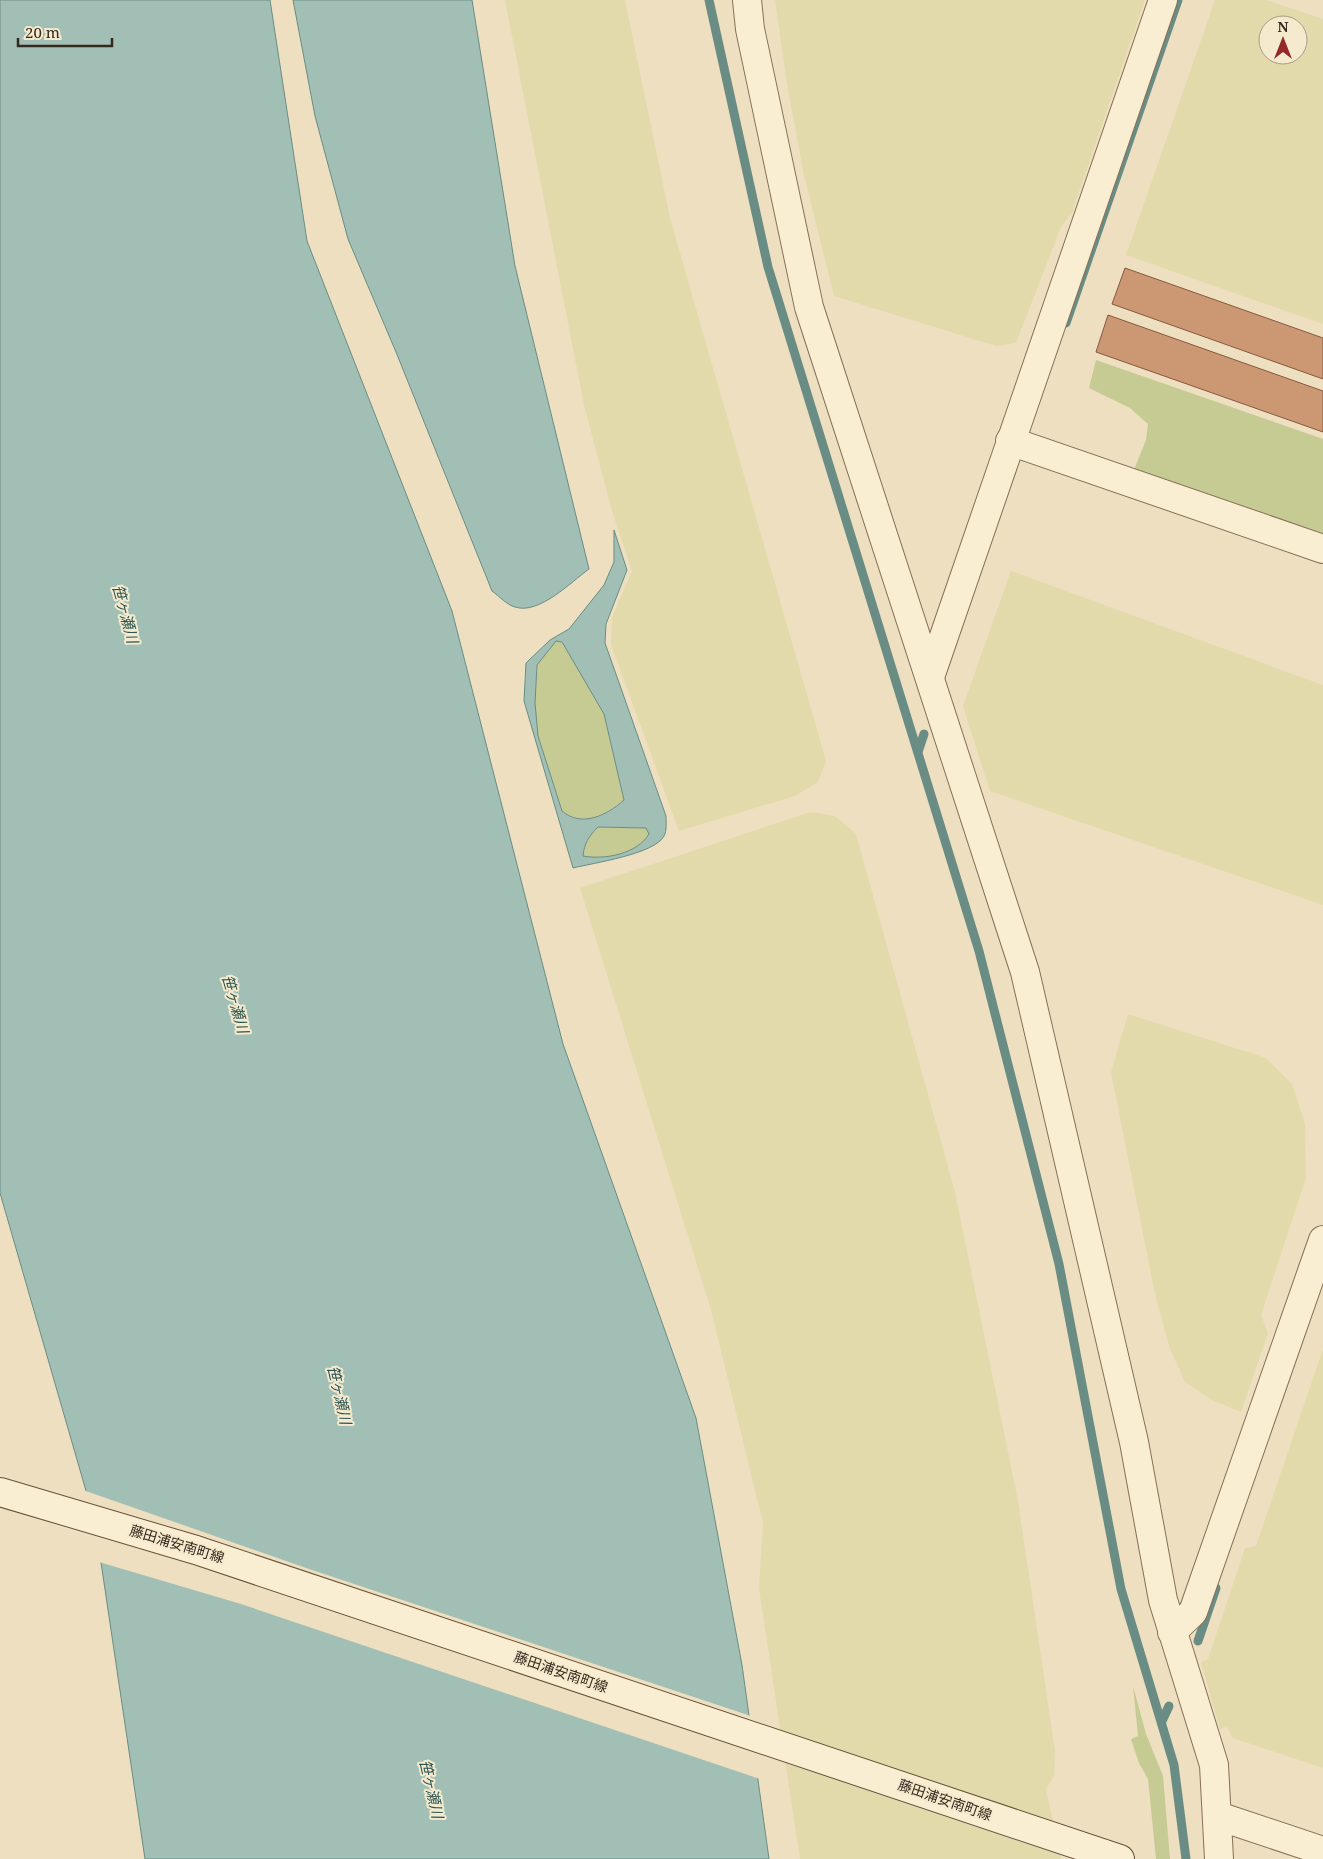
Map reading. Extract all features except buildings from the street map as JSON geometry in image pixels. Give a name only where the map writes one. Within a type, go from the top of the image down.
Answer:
[{"type":"street","points":[[747,0],[750,29],[809,307],[1025,972],[1134,1442],[1163,1600],[1214,1765],[1219,1859]]},
{"type":"street","points":[[930,676],[1021,445],[1163,0]]},
{"type":"street","points":[[1021,445],[1323,549]]},
{"type":"street","points":[[1172,1632],[1193,1612],[1323,1240]]},
{"type":"street","name":"藤田浦安南町線","points":[[0,1492],[196,1550],[1120,1859]]},
{"type":"street","points":[[1218,1816],[1323,1851]]},
{"type":"shaded area","points":[[505,0],[625,0],[670,218],[826,761],[818,782],[795,796],[679,831],[611,644],[612,617],[632,571],[612,511],[584,405]]},
{"type":"shaded area","points":[[775,0],[1145,0],[1072,212],[1061,227],[1016,343],[996,346],[834,296],[804,175],[787,84]]},
{"type":"shaded area","points":[[1215,0],[1266,0],[1323,19],[1323,324],[1126,255]]},
{"type":"shaded area","points":[[1011,571],[1323,685],[1323,905],[990,791],[963,706]]},
{"type":"shaded area","points":[[811,812],[835,816],[856,834],[955,1192],[1018,1501],[1055,1751],[1054,1776],[1046,1789],[1061,1859],[800,1859],[759,1589],[763,1523],[711,1310],[580,888]]},
{"type":"shaded area","points":[[1128,1014],[1266,1058],[1292,1084],[1305,1124],[1306,1178],[1261,1315],[1268,1333],[1241,1412],[1212,1400],[1185,1382],[1170,1349],[1155,1294],[1111,1072]]},
{"type":"shaded area","points":[[1323,1349],[1323,1768],[1233,1738],[1227,1727],[1220,1729],[1201,1662],[1208,1659],[1245,1548],[1256,1546]]},
{"type":"green space","points":[[1096,360],[1323,439],[1323,538],[1134,470],[1146,440],[1148,424],[1130,408],[1089,388]]},
{"type":"green space","points":[[556,641],[562,641],[604,714],[624,800],[602,814],[586,819],[570,816],[562,811],[538,736],[535,703],[537,665]]},
{"type":"green space","points":[[598,827],[647,828],[649,834],[637,846],[620,854],[601,857],[583,856],[588,840]]},
{"type":"green space","points":[[1133,1686],[1146,1734],[1163,1776],[1170,1859],[1156,1859],[1148,1779],[1139,1763],[1131,1739],[1138,1736]]},
{"type":"water","name":"笹ヶ瀬川","points":[[0,0],[270,0],[307,241],[452,611],[563,1044],[696,1418],[742,1665],[769,1859],[145,1859],[95,1522],[0,1193]]},
{"type":"water","points":[[293,0],[472,0],[515,266],[589,569],[544,602],[524,608],[515,607],[492,591],[396,352],[348,239],[315,116]]},
{"type":"water","points":[[614,530],[627,570],[606,624],[605,643],[666,816],[666,829],[664,836],[649,848],[623,857],[573,868],[524,701],[526,663],[550,640],[569,629],[604,585],[614,562]],"holes":[[[556,641],[562,642],[604,714],[624,800],[602,815],[594,818],[578,819],[562,811],[538,736],[535,703],[537,665]],[[598,827],[646,828],[649,834],[644,841],[629,851],[601,857],[583,856],[588,840]]]},
{"type":"pier","points":[[83,1490],[309,1569],[751,1716],[760,1779],[241,1604],[99,1562],[93,1523]]},
{"type":"waterway","points":[[709,0],[768,267],[979,951],[1059,1264],[1121,1589],[1174,1765],[1186,1859]]},
{"type":"waterway","points":[[1066,323],[1178,0]]},
{"type":"waterway","points":[[918,752],[924,734]]},
{"type":"waterway","points":[[1198,1641],[1216,1588]]},
{"type":"waterway","points":[[1162,1721],[1169,1706]]}]
